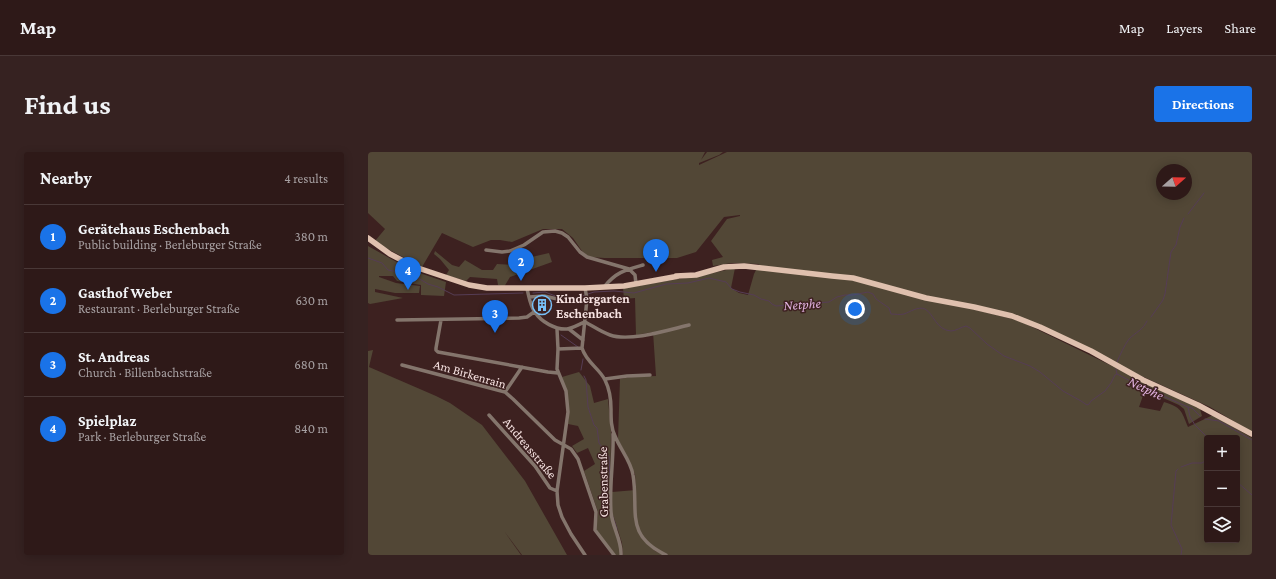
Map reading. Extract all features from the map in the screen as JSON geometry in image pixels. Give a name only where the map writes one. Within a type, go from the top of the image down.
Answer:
[{"type":"main road","points":[[368,238],[390,254],[415,267],[469,285],[487,288],[585,290],[636,284],[676,276],[696,275],[732,266],[756,267],[853,278],[926,298],[1012,316],[1040,327],[1084,348],[1155,386],[1198,404],[1252,434]]},
{"type":"street","points":[[486,250],[502,252],[514,250],[543,232],[555,231],[568,237],[580,252],[587,257],[629,269],[634,275],[636,284]]},
{"type":"street","points":[[604,287],[615,275],[643,265]]},
{"type":"street","points":[[527,289],[534,312],[557,329],[569,329],[585,322]]},
{"type":"street","points":[[585,290],[587,298],[582,348],[587,360],[605,379],[633,375],[650,375]]},
{"type":"street","points":[[529,297],[544,296],[567,301],[587,298]]},
{"type":"street","points":[[396,320],[519,318],[527,317],[534,312]]},
{"type":"street","points":[[441,320],[436,348],[438,352],[558,373]]},
{"type":"street","points":[[585,322],[608,334],[619,336],[638,336],[689,325]]},
{"type":"street","points":[[557,329],[558,373],[566,392],[568,412],[557,491],[558,505],[562,517],[571,534],[585,555]]},
{"type":"street","points":[[569,329],[583,340]]},
{"type":"street","points":[[558,349],[582,348]]},
{"type":"street","name":"Am Birkenrain","points":[[402,365],[505,392],[555,440],[571,449],[580,465],[596,512],[595,530],[614,555]]},
{"type":"street","points":[[505,392],[522,367]]},
{"type":"street","name":"Grabenstraße","points":[[605,379],[611,404],[613,431],[611,514],[621,547],[621,555]]},
{"type":"street","name":"Andreasstraße","points":[[489,416],[535,466],[550,488],[557,491]]},
{"type":"street","points":[[613,431],[633,474],[635,515],[639,531],[649,545],[666,555]]},
{"type":"shaded area","points":[[368,152],[705,152],[701,160],[707,152],[723,152],[699,163],[699,165],[727,152],[1252,152],[1252,432],[1210,407],[1137,374],[1030,321],[973,309],[1020,321],[1200,409],[1202,416],[1189,424],[1184,409],[1179,405],[1145,390],[1139,407],[1160,411],[1164,402],[1170,404],[1180,410],[1188,427],[1213,415],[1252,438],[1252,555],[668,555],[652,548],[664,555],[623,555],[622,543],[612,512],[612,492],[636,490],[635,474],[618,439],[620,379],[656,376],[653,332],[636,335],[635,298],[624,299],[623,288],[704,275],[735,268],[731,288],[739,293],[748,295],[754,274],[759,264],[732,263],[713,266],[712,260],[723,257],[711,241],[727,219],[740,215],[724,217],[696,252],[677,258],[589,257],[584,254],[573,238],[562,229],[543,229],[512,242],[491,240],[473,247],[442,233],[422,267],[375,241],[385,229],[368,213]]},
{"type":"shaded area","points":[[368,246],[411,270],[446,282],[444,296],[421,295],[421,285],[397,281],[393,276],[379,276],[396,283],[420,286],[419,293],[395,293],[375,289],[375,292],[403,298],[370,304],[368,303]]},
{"type":"shaded area","points":[[435,251],[452,265],[459,267],[465,260],[482,270],[493,270],[497,264],[514,265],[523,259],[549,253],[552,262],[510,277],[504,287],[498,285],[497,279],[470,277],[466,281],[446,275],[449,270],[434,254]]},
{"type":"shaded area","points":[[373,350],[369,367],[450,403],[482,425],[525,481],[567,555],[522,555],[504,531],[521,555],[368,555],[368,351]]},
{"type":"shaded area","points":[[579,372],[590,386],[594,403],[608,399],[611,431],[610,514],[620,547],[620,555],[615,555],[596,530],[598,512],[584,471],[595,464],[588,448],[577,453],[572,446],[584,439],[578,426],[568,424],[569,412],[562,377]]},
{"type":"waterway","points":[[1188,214],[1204,193]]},
{"type":"waterway","points":[[1151,317],[1163,300],[1171,252],[1176,245],[1180,227],[1184,218]]},
{"type":"waterway","name":"Netphe","points":[[368,258],[382,263],[388,270],[413,275],[428,284],[454,295],[523,293]]},
{"type":"waterway","name":"Netphe","points":[[588,294],[594,292],[614,291],[634,293],[666,284],[688,283],[709,278],[726,282],[732,289],[754,295],[769,301],[776,306],[829,302],[837,297],[868,292],[873,294],[876,299],[889,308],[891,314],[902,314],[922,308],[928,311],[939,325],[946,330],[953,331],[966,326],[970,328],[987,344],[1004,356],[1030,366],[1040,372],[1063,391],[1087,405],[1105,391],[1117,374],[1188,407],[1190,417],[1195,425],[1205,435]]},
{"type":"waterway","name":"Netphe","points":[[533,293],[545,292],[558,297],[567,298],[576,298],[585,295]]},
{"type":"waterway","points":[[1117,362],[1129,339],[1141,329],[1147,321]]},
{"type":"waterway","points":[[561,335],[578,347]]},
{"type":"waterway","points":[[581,370],[583,359]]},
{"type":"waterway","name":"Netphe","points":[[1116,369],[1117,374]]},
{"type":"waterway","points":[[584,376],[586,380],[588,407],[594,425],[597,428],[599,443],[609,457],[610,478]]},
{"type":"waterway","points":[[1188,407],[1192,408],[1200,416]]},
{"type":"waterway","points":[[1205,419],[1219,421],[1252,440]]},
{"type":"waterway","points":[[1181,467],[1192,463],[1204,462]]},
{"type":"waterway","points":[[1178,469],[1176,471],[1171,525],[1182,549],[1181,555]]},
{"type":"waterway","name":"Netphe","points":[[1240,485],[1252,495]]},
{"type":"waterway","points":[[613,517],[617,529]]},
{"type":"place","name":"Gerätehaus Eschenbach","points":[[656,272]]},
{"type":"place","name":"Gasthof Weber","points":[[521,281]]},
{"type":"place","name":"Spielplaz","points":[[408,290]]},
{"type":"place","name":"Kindergarten Eschenbach","points":[[542,305]]},
{"type":"place","name":"St. Andreas","points":[[495,333]]}]
